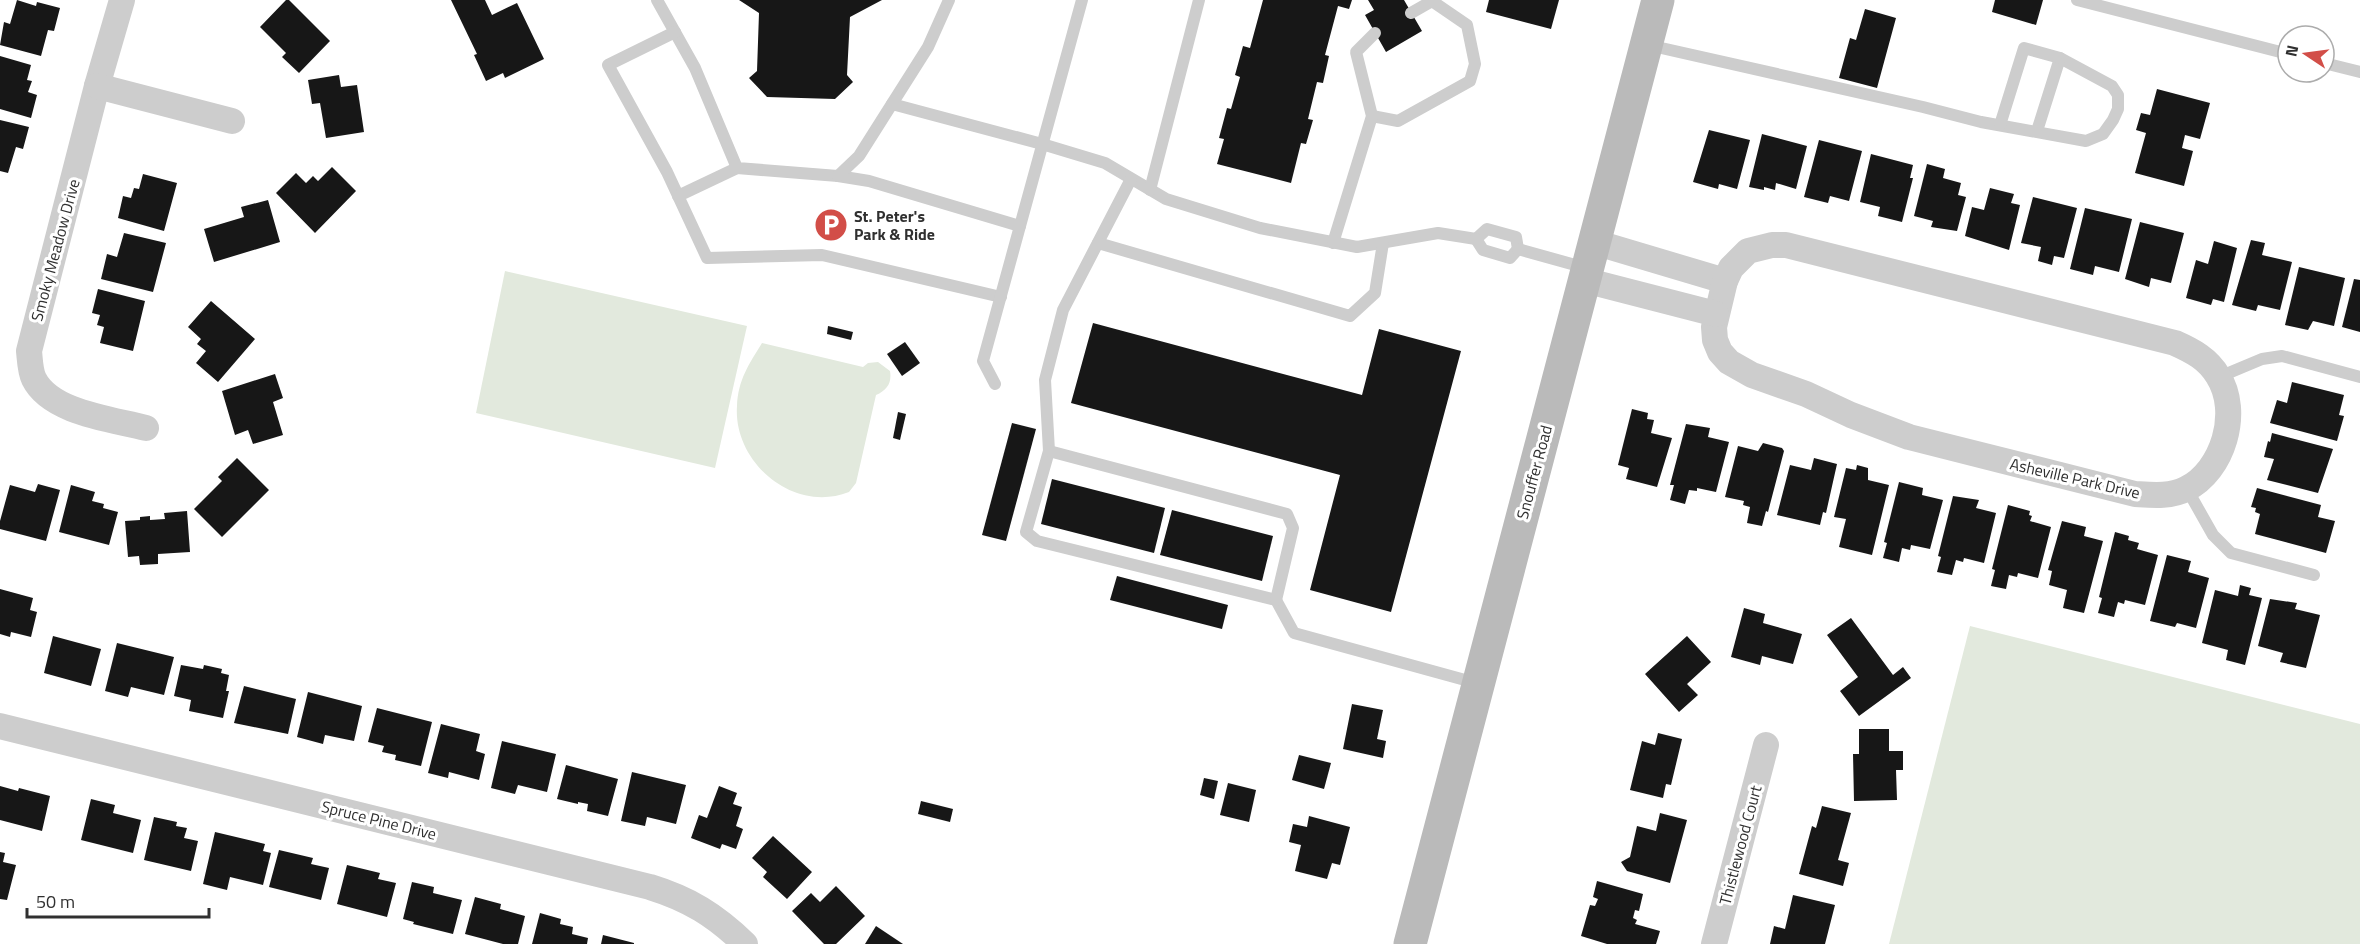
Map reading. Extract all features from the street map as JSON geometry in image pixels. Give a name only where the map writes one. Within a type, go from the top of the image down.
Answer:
[{"type":"main road","name":"Snouffer Road","points":[[1410,944],[1658,0]]},
{"type":"street","name":"Smoky Meadow Drive","points":[[122,0],[97,86],[29,351],[33,376],[48,397],[71,409],[146,428]]},
{"type":"street","points":[[97,86],[232,121]]},
{"type":"street","name":"Asheville Park Drive","points":[[1786,245],[2175,343],[2192,350],[2207,362],[2219,377],[2226,394],[2228,413],[2223,444],[2205,476],[2187,489],[2172,494],[2135,494],[1899,433],[1806,394],[1752,375],[1729,362],[1720,352],[1715,340],[1716,314],[1731,268],[1748,251],[1760,246],[1786,245]]},
{"type":"street","points":[[1589,263],[1725,281]]},
{"type":"street","points":[[1589,263],[1716,314]]},
{"type":"street","name":"Spruce Pine Drive","points":[[0,726],[650,887],[677,896],[703,909],[745,944]]},
{"type":"street","name":"Thistlewood Court","points":[[1714,944],[1766,745]]},
{"type":"lane","points":[[657,0],[695,68],[737,168]]},
{"type":"lane","points":[[838,176],[859,156],[928,47],[949,0]]},
{"type":"lane","points":[[995,384],[983,361],[1082,0]]},
{"type":"lane","points":[[1150,190],[1199,0]]},
{"type":"lane","points":[[2077,0],[2276,51]]},
{"type":"lane","points":[[1372,116],[1398,121],[1470,81],[1475,64],[1467,25],[1431,1],[1411,13]]},
{"type":"lane","points":[[675,32],[608,65],[678,196],[707,258],[822,255],[1001,297]]},
{"type":"lane","points":[[1333,243],[1372,116],[1356,52],[1375,33]]},
{"type":"lane","points":[[1647,44],[2000,125],[2037,131],[2064,139],[2086,141],[2103,134],[2118,109],[2118,95],[2112,86],[2060,58],[2024,48],[2000,125]]},
{"type":"lane","points":[[2037,131],[2060,58]]},
{"type":"lane","points":[[2336,66],[2360,72]]},
{"type":"lane","points":[[892,104],[1105,163],[1166,199],[1260,228],[1357,247],[1438,233],[1476,239],[1487,230],[1516,237],[1518,249]]},
{"type":"lane","points":[[678,196],[737,168],[838,176],[869,181],[1020,226]]},
{"type":"lane","points":[[1131,179],[1063,310],[1045,380],[1049,451],[1026,532],[1037,541],[1276,600]]},
{"type":"lane","points":[[1476,239],[1483,250],[1510,258],[1518,249]]},
{"type":"lane","points":[[1098,243],[1350,316],[1375,293],[1383,243]]},
{"type":"lane","points":[[1518,249],[1589,263]]},
{"type":"lane","points":[[2219,377],[2262,359],[2282,356],[2360,377]]},
{"type":"lane","points":[[1049,451],[1287,514],[1293,528],[1276,600],[1294,633],[1478,684]]},
{"type":"lane","points":[[2187,489],[2213,536],[2231,553],[2314,575]]},
{"type":"shaded area","points":[[505,271],[747,326],[715,468],[476,413]]},
{"type":"shaded area","points":[[762,343],[863,367],[868,363],[878,362],[890,371],[888,386],[876,395],[856,483],[849,492],[828,497],[807,496],[788,489],[770,478],[756,464],[745,446],[738,427],[738,397],[745,373]]},
{"type":"shaded area","points":[[1970,626],[2360,724],[2360,944],[1889,944]]},
{"type":"building","points":[[17,0],[36,6],[37,2],[60,8],[54,31],[48,30],[41,56],[0,45],[4,22],[10,24]]},
{"type":"building","points":[[286,0],[289,0],[330,41],[299,73],[282,57],[286,53],[260,27]]},
{"type":"building","points":[[451,0],[485,0],[492,15],[517,3],[544,59],[505,78],[503,73],[486,81],[474,55],[477,54]]},
{"type":"building","points":[[739,0],[882,0],[850,17],[847,75],[853,82],[835,99],[767,97],[749,78],[757,71],[759,13]]},
{"type":"building","points":[[1263,0],[1352,0],[1349,9],[1338,6],[1325,55],[1329,56],[1323,83],[1317,82],[1308,119],[1313,120],[1306,144],[1301,143],[1291,183],[1217,164],[1224,139],[1219,138],[1227,108],[1231,109],[1240,77],[1235,75],[1243,46],[1250,48]]},
{"type":"building","points":[[1368,0],[1404,0],[1422,31],[1386,52],[1365,15],[1374,10]]},
{"type":"building","points":[[1489,0],[1559,0],[1551,29],[1486,12]]},
{"type":"building","points":[[1995,0],[2043,0],[2036,25],[1992,12]]},
{"type":"building","points":[[1865,9],[1896,18],[1877,88],[1839,78],[1850,38],[1856,40]]},
{"type":"building","points":[[0,56],[31,65],[27,80],[32,81],[28,92],[37,95],[31,118],[0,109]]},
{"type":"building","points":[[339,75],[341,87],[357,85],[364,132],[326,138],[320,103],[312,104],[308,80]]},
{"type":"building","points":[[2157,89],[2210,103],[2200,139],[2185,135],[2182,148],[2193,151],[2184,186],[2135,173],[2146,133],[2136,130],[2141,113],[2150,115]]},
{"type":"building","points":[[0,120],[29,127],[23,149],[16,147],[8,173],[0,171]]},
{"type":"building","points":[[1709,130],[1750,140],[1737,189],[1719,184],[1718,189],[1693,182]]},
{"type":"building","points":[[1762,134],[1807,146],[1796,189],[1776,183],[1775,190],[1749,187]]},
{"type":"building","points":[[1819,140],[1862,151],[1849,201],[1830,196],[1828,203],[1804,197]]},
{"type":"building","points":[[1871,154],[1913,165],[1910,178],[1913,178],[1902,222],[1878,216],[1880,207],[1860,202]]},
{"type":"building","points":[[1927,164],[1945,169],[1943,178],[1961,183],[1958,195],[1966,197],[1957,231],[1931,227],[1933,221],[1914,216]]},
{"type":"building","points":[[332,167],[356,191],[315,233],[276,193],[296,173],[306,183],[313,176],[318,181]]},
{"type":"building","points":[[143,174],[177,183],[164,231],[118,218],[123,196],[131,198],[134,188],[139,189]]},
{"type":"building","points":[[1990,188],[2014,194],[2011,203],[2020,205],[2009,250],[1965,236],[1972,207],[1984,210]]},
{"type":"building","points":[[2033,197],[2077,208],[2064,258],[2054,256],[2052,265],[2038,261],[2041,247],[2021,243]]},
{"type":"building","points":[[268,200],[280,242],[214,262],[204,229],[244,217],[241,207]]},
{"type":"building","points":[[2085,208],[2132,219],[2119,272],[2095,266],[2093,275],[2070,269]]},
{"type":"building","points":[[2140,222],[2184,233],[2171,283],[2151,278],[2149,287],[2125,279]]},
{"type":"building","points":[[124,233],[166,243],[153,292],[101,279],[107,254],[117,257]]},
{"type":"building","points":[[2251,240],[2265,243],[2262,255],[2292,262],[2280,310],[2258,305],[2256,311],[2232,305]]},
{"type":"building","points":[[2214,241],[2237,248],[2224,302],[2213,299],[2211,305],[2186,298],[2196,260],[2208,264]]},
{"type":"building","points":[[2299,267],[2345,278],[2334,326],[2313,321],[2308,330],[2285,325]]},
{"type":"building","points":[[2354,279],[2360,280],[2360,332],[2342,327]]},
{"type":"building","points":[[98,289],[145,301],[133,351],[100,343],[104,327],[97,325],[100,315],[92,313]]},
{"type":"building","points":[[211,301],[255,339],[218,382],[196,363],[206,351],[197,344],[201,339],[188,327]]},
{"type":"building","points":[[1093,323],[1362,395],[1379,329],[1461,351],[1391,612],[1310,590],[1340,475],[1071,403]]},
{"type":"building","points":[[828,326],[853,332],[851,340],[827,334]]},
{"type":"building","points":[[905,342],[920,363],[902,376],[887,354]]},
{"type":"building","points":[[275,374],[283,398],[273,402],[283,435],[253,444],[248,430],[235,435],[222,391]]},
{"type":"building","points":[[2292,382],[2344,395],[2339,415],[2344,416],[2337,441],[2270,423],[2277,400],[2287,403]]},
{"type":"building","points":[[1632,409],[1648,413],[1647,419],[1654,420],[1651,433],[1672,438],[1657,487],[1626,479],[1629,468],[1618,465]]},
{"type":"building","points":[[898,412],[906,414],[900,440],[893,438]]},
{"type":"building","points":[[1012,423],[1036,429],[1006,541],[982,535]]},
{"type":"building","points":[[1686,424],[1710,428],[1708,437],[1729,442],[1716,492],[1697,488],[1697,491],[1689,490],[1685,504],[1670,500],[1674,485],[1670,485]]},
{"type":"building","points":[[2272,433],[2333,449],[2318,493],[2267,480],[2274,459],[2264,457]]},
{"type":"building","points":[[1763,443],[1782,448],[1784,451],[1768,512],[1766,511],[1762,526],[1747,523],[1750,507],[1743,505],[1744,501],[1725,497],[1738,446],[1758,451]]},
{"type":"building","points":[[237,458],[269,490],[222,537],[194,509],[222,481],[218,477]]},
{"type":"building","points":[[1814,458],[1837,464],[1826,513],[1823,512],[1820,525],[1777,515],[1790,465],[1811,470]]},
{"type":"building","points":[[1857,465],[1868,468],[1868,480],[1889,485],[1872,555],[1839,547],[1846,519],[1834,517],[1846,468],[1856,470]]},
{"type":"building","points":[[1052,479],[1165,508],[1154,553],[1041,524]]},
{"type":"building","points":[[1899,482],[1923,488],[1922,495],[1943,500],[1930,549],[1911,545],[1910,550],[1902,548],[1899,562],[1883,558],[1887,543],[1884,542]]},
{"type":"building","points":[[38,484],[60,490],[46,541],[0,529],[10,485],[35,492]]},
{"type":"building","points":[[71,485],[95,492],[92,501],[104,504],[103,508],[118,512],[109,545],[59,532]]},
{"type":"building","points":[[2257,488],[2321,505],[2318,517],[2335,521],[2326,553],[2255,534],[2260,514],[2255,512],[2256,508],[2251,507]]},
{"type":"building","points":[[1953,496],[1979,500],[1976,508],[1996,513],[1984,563],[1964,558],[1963,562],[1956,560],[1952,575],[1937,572],[1941,557],[1938,556]]},
{"type":"building","points":[[2008,505],[2030,511],[2029,515],[2032,516],[2030,521],[2051,527],[2038,578],[2018,573],[2017,577],[2009,575],[2006,589],[1991,586],[1995,570],[1992,569]]},
{"type":"building","points":[[1172,510],[1273,536],[1262,581],[1160,555]]},
{"type":"building","points":[[187,511],[190,552],[158,554],[158,564],[140,565],[139,556],[128,557],[125,521],[140,520],[140,517],[150,516],[150,520],[165,519],[164,513]]},
{"type":"building","points":[[2062,521],[2086,527],[2084,536],[2103,541],[2084,613],[2063,608],[2067,590],[2049,585],[2052,571],[2048,570]]},
{"type":"building","points":[[2115,532],[2129,536],[2128,540],[2139,543],[2137,549],[2158,555],[2145,605],[2125,600],[2124,604],[2118,602],[2114,617],[2098,613],[2102,598],[2099,597]]},
{"type":"building","points":[[2167,555],[2191,561],[2188,572],[2209,578],[2196,628],[2177,623],[2175,627],[2150,621]]},
{"type":"building","points":[[1117,576],[1228,605],[1222,629],[1110,600]]},
{"type":"building","points":[[2240,585],[2251,588],[2249,595],[2262,598],[2245,665],[2226,660],[2228,650],[2202,643],[2215,590],[2238,596]]},
{"type":"building","points":[[0,589],[33,598],[30,610],[37,612],[31,637],[11,632],[10,637],[0,634]]},
{"type":"building","points":[[2270,599],[2297,603],[2295,609],[2320,615],[2306,668],[2280,662],[2283,653],[2258,646]]},
{"type":"building","points":[[1744,608],[1765,614],[1763,623],[1802,634],[1793,664],[1762,656],[1760,665],[1731,657]]},
{"type":"building","points":[[1851,618],[1893,675],[1903,667],[1911,678],[1859,716],[1840,691],[1858,677],[1827,635]]},
{"type":"building","points":[[53,636],[101,649],[91,686],[44,673]]},
{"type":"building","points":[[1687,636],[1711,662],[1687,684],[1698,695],[1679,712],[1645,674]]},
{"type":"building","points":[[117,643],[174,657],[164,695],[131,687],[128,697],[105,691]]},
{"type":"building","points":[[181,665],[203,669],[204,665],[222,669],[221,673],[229,675],[226,691],[229,691],[223,718],[189,711],[191,700],[174,696]]},
{"type":"building","points":[[244,686],[296,699],[288,734],[234,723]]},
{"type":"building","points":[[308,692],[362,706],[354,741],[325,735],[323,744],[297,737]]},
{"type":"building","points":[[1352,704],[1383,710],[1377,739],[1386,741],[1383,758],[1343,749]]},
{"type":"building","points":[[377,708],[432,722],[421,766],[395,760],[396,755],[382,752],[384,746],[368,742]]},
{"type":"building","points":[[441,724],[480,734],[476,751],[485,754],[479,780],[449,772],[448,778],[428,773]]},
{"type":"building","points":[[1859,729],[1889,729],[1889,751],[1903,751],[1903,770],[1896,770],[1897,800],[1854,801],[1853,754],[1859,754]]},
{"type":"building","points":[[1658,733],[1682,739],[1671,785],[1666,784],[1663,798],[1630,790],[1642,741],[1655,745]]},
{"type":"building","points":[[502,741],[556,754],[547,792],[518,785],[515,794],[491,788]]},
{"type":"building","points":[[1299,755],[1331,763],[1324,789],[1292,780]]},
{"type":"building","points":[[566,765],[618,779],[608,816],[587,811],[588,804],[557,799]]},
{"type":"building","points":[[632,772],[686,785],[676,824],[647,817],[645,826],[621,821]]},
{"type":"building","points":[[1204,778],[1218,781],[1214,799],[1200,795]]},
{"type":"building","points":[[1228,783],[1256,790],[1249,822],[1220,815]]},
{"type":"building","points":[[0,786],[50,796],[42,831],[0,820]]},
{"type":"building","points":[[719,786],[737,793],[733,804],[742,807],[736,826],[743,829],[736,849],[722,844],[720,849],[691,838],[699,815],[707,818]]},
{"type":"building","points":[[91,799],[115,805],[113,813],[141,820],[133,853],[81,840]]},
{"type":"building","points":[[921,801],[953,809],[950,822],[918,814]]},
{"type":"building","points":[[1822,806],[1851,813],[1838,860],[1849,863],[1843,886],[1799,874],[1812,826],[1816,828]]},
{"type":"building","points":[[1660,813],[1687,820],[1670,883],[1627,871],[1621,862],[1630,857],[1637,826],[1656,831]]},
{"type":"building","points":[[1309,816],[1350,827],[1340,865],[1332,863],[1327,879],[1295,871],[1301,845],[1289,842],[1293,824],[1307,827]]},
{"type":"building","points":[[154,817],[177,822],[176,826],[187,828],[184,838],[198,841],[191,871],[144,860]]},
{"type":"building","points":[[215,832],[265,844],[263,851],[271,853],[263,885],[230,877],[227,890],[203,884]]},
{"type":"building","points":[[773,836],[812,872],[787,899],[763,877],[767,872],[752,858]]},
{"type":"building","points":[[279,850],[313,858],[311,864],[329,868],[321,900],[269,887]]},
{"type":"building","points":[[0,852],[5,853],[3,862],[16,865],[7,900],[0,899]]},
{"type":"building","points":[[347,865],[380,873],[378,879],[396,883],[387,917],[337,904]]},
{"type":"building","points":[[1597,881],[1643,894],[1639,911],[1635,910],[1633,918],[1637,920],[1635,924],[1660,931],[1656,944],[1607,944],[1581,936],[1590,905],[1595,906],[1598,899],[1593,897]]},
{"type":"building","points":[[412,882],[434,887],[433,893],[462,900],[453,934],[413,924],[414,922],[403,919]]},
{"type":"building","points":[[836,886],[865,916],[836,944],[824,944],[792,911],[811,893],[820,902]]},
{"type":"building","points":[[1793,895],[1835,905],[1825,944],[1770,944],[1774,926],[1785,929]]},
{"type":"building","points":[[475,897],[501,904],[500,909],[525,916],[518,944],[503,944],[465,934]]},
{"type":"building","points":[[540,913],[561,919],[560,924],[573,927],[572,934],[588,938],[587,944],[532,944]]},
{"type":"building","points":[[876,926],[903,944],[865,944]]},
{"type":"building","points":[[603,935],[634,943],[634,944],[601,944]]},
{"type":"place","name":"St. Peter's Park & Ride","points":[[831,225]]}]
